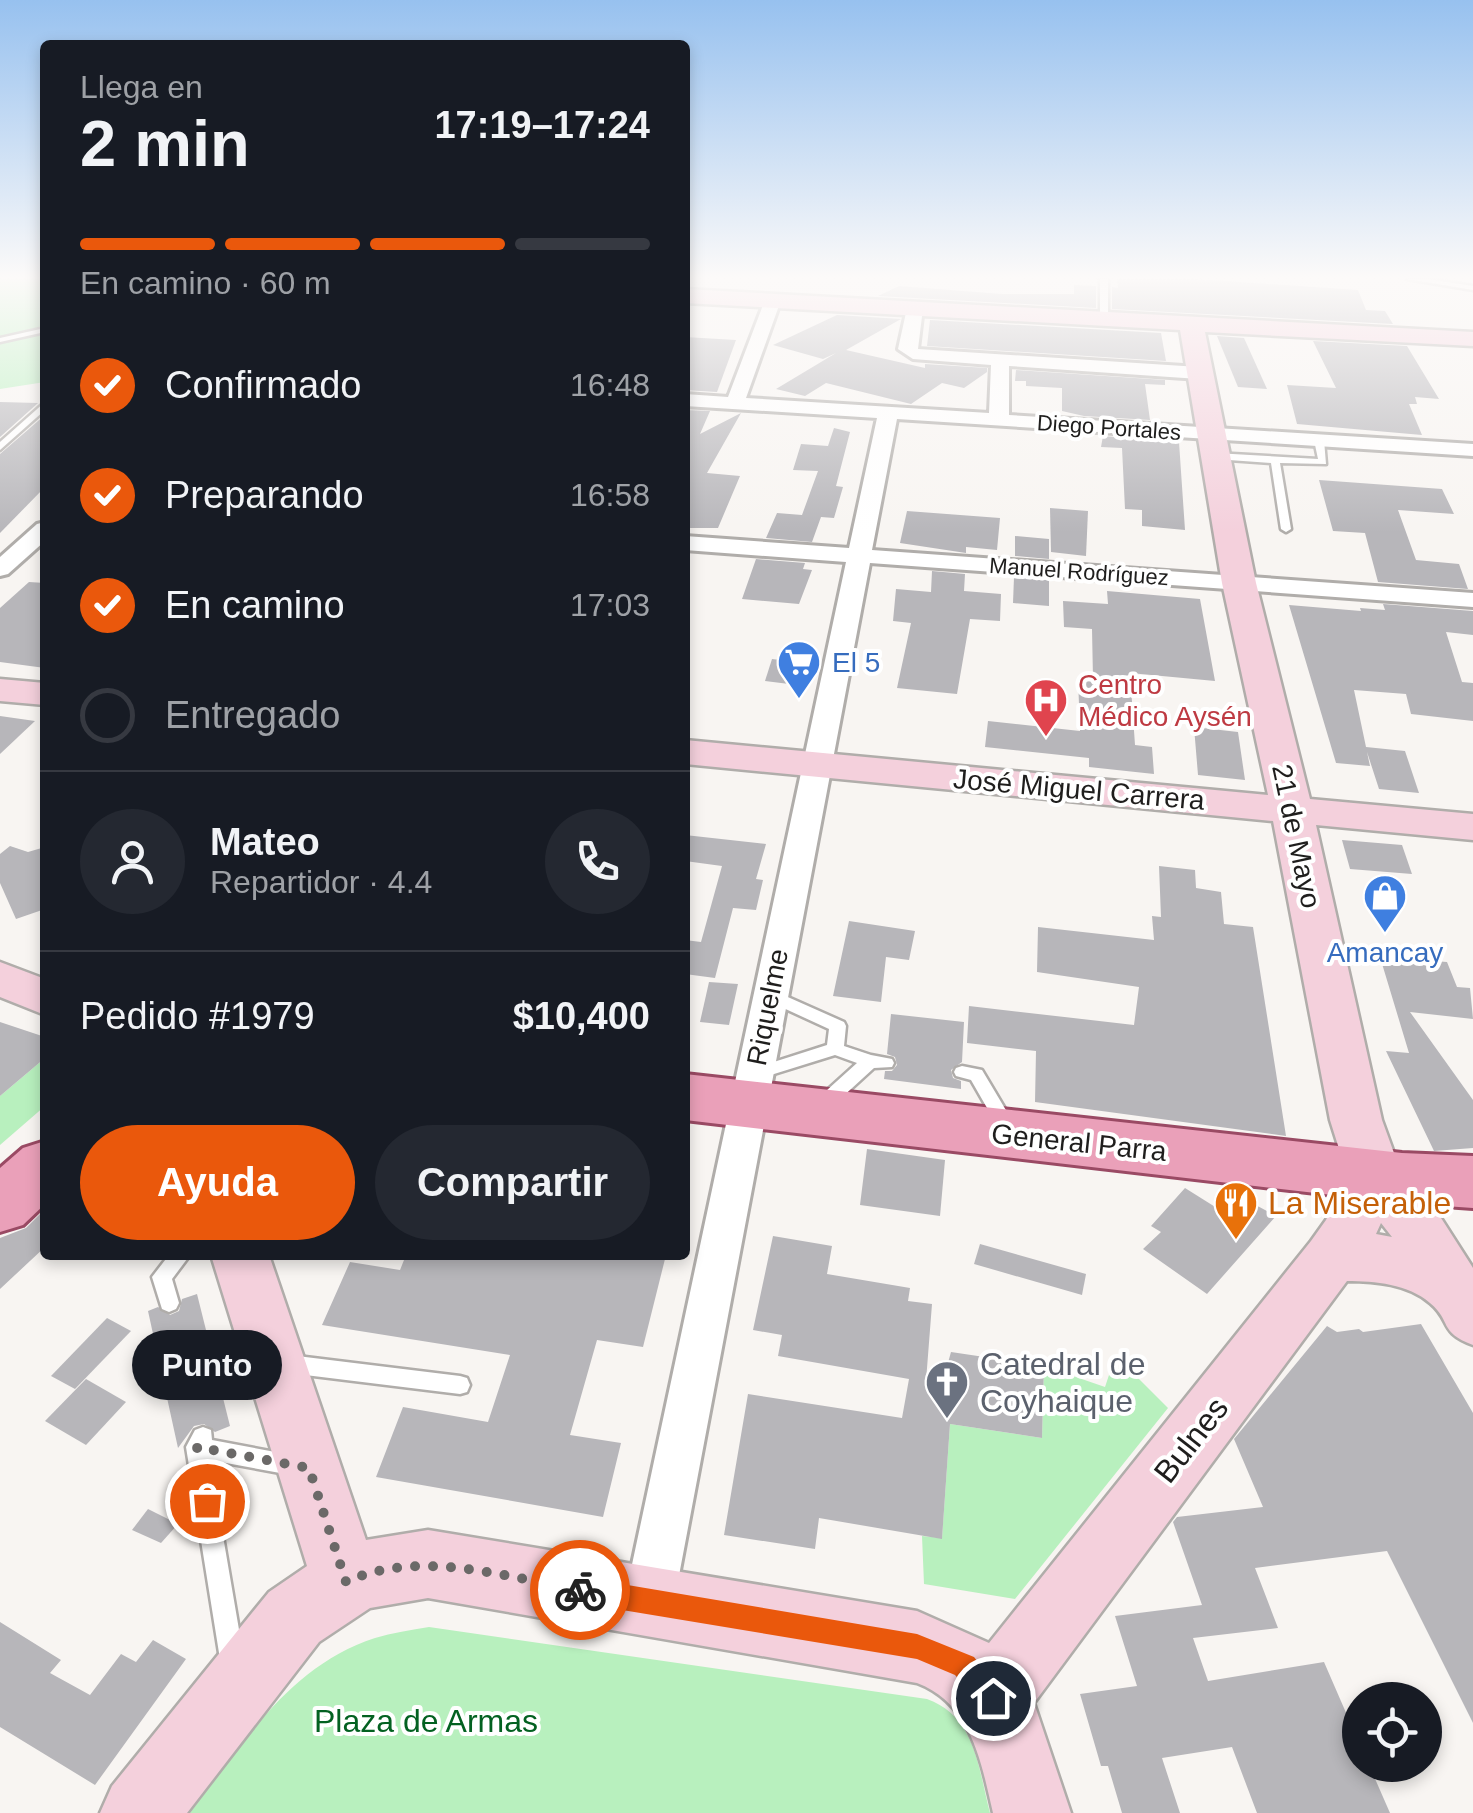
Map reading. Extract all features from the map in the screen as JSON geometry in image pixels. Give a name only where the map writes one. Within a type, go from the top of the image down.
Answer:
[{"type":"main road","name":"General Parra","points":[[690,1096],[751,1089],[814,1112],[1473,1182]]},
{"type":"main road","points":[[0,1206],[40,1170]]},
{"type":"street","points":[[735,403],[750,364]]},
{"type":"street","points":[[999,420],[1000,364]]},
{"type":"street","points":[[1043,364],[1199,373]]},
{"type":"street","name":"21 de Mayo","points":[[1197,364],[1240,583],[1356,1120],[1374,1174],[1414,1223],[1463,1303]]},
{"type":"street","name":"Diego Portales","points":[[690,400],[999,420],[1213,445],[1319,440],[1473,450]]},
{"type":"street","name":"Riquelme","points":[[649,1602],[888,413]]},
{"type":"street","points":[[0,569],[40,533]]},
{"type":"street","name":"Manuel Rodríguez","points":[[690,543],[1473,600]]},
{"type":"street","points":[[0,690],[40,694]]},
{"type":"street","name":"José Miguel Carrera","points":[[690,752],[1473,826]]},
{"type":"street","points":[[0,978],[40,996]]},
{"type":"street","name":"Bulnes","points":[[993,1698],[1331,1258],[1362,1205],[1374,1174]]},
{"type":"street","points":[[1331,1258],[1388,1258],[1410,1265],[1463,1303]]},
{"type":"street","points":[[242,1260],[346,1582]]},
{"type":"street","points":[[139,1813],[294,1617],[346,1582],[382,1567],[428,1564],[936,1652],[964,1666],[993,1698],[1015,1752],[1032,1813]]},
{"type":"lane","points":[[0,447],[40,409]]},
{"type":"lane","points":[[1213,445],[1275,460],[1323,462],[1319,440]]},
{"type":"lane","points":[[1275,460],[1286,530]]},
{"type":"lane","points":[[770,995],[838,1026],[835,1049]]},
{"type":"lane","points":[[751,1089],[835,1049],[878,1062],[814,1112]]},
{"type":"lane","points":[[962,1072],[976,1074],[1012,1134]]},
{"type":"lane","points":[[168,1304],[162,1277],[176,1260]]},
{"type":"lane","points":[[179,1354],[190,1381]]},
{"type":"lane","points":[[275,1363],[460,1384]]},
{"type":"lane","points":[[236,1688],[200,1442],[309,1468]]},
{"type":"green space","points":[[0,364],[40,364],[40,383],[0,389]]},
{"type":"green space","points":[[40,1062],[40,1110],[0,1145],[0,1096]]},
{"type":"green space","points":[[1044,1366],[1105,1387],[1112,1366],[1133,1373],[1168,1408],[1015,1599],[924,1584],[922,1536],[942,1538],[950,1424],[1042,1438]]},
{"type":"green space","name":"Plaza de Armas","points":[[429,1627],[927,1699],[943,1707],[965,1731],[978,1761],[990,1813],[190,1813],[270,1710],[317,1667],[375,1638]]},
{"type":"building","points":[[690,364],[727,364],[717,392],[690,390]]},
{"type":"building","points":[[818,364],[987,368],[987,372],[964,388],[942,383],[911,404],[826,383],[805,396],[776,389]]},
{"type":"building","points":[[1228,364],[1256,364],[1267,389],[1238,387]]},
{"type":"building","points":[[1324,364],[1418,364],[1439,399],[1415,397],[1417,404],[1409,404],[1422,435],[1297,424],[1287,385],[1336,388]]},
{"type":"building","points":[[1016,370],[1165,380],[1165,385],[1145,384],[1150,420],[1084,416],[1062,411],[1062,388],[1026,386],[1026,381],[1015,381]]},
{"type":"building","points":[[0,402],[38,403],[0,437]]},
{"type":"building","points":[[690,410],[710,411],[700,434],[741,413],[707,473],[740,476],[718,528],[690,528]]},
{"type":"building","points":[[40,419],[40,492],[0,533],[0,454]]},
{"type":"building","points":[[834,428],[850,432],[836,486],[843,487],[834,518],[821,517],[812,542],[766,538],[777,513],[802,515],[818,471],[793,470],[801,444],[828,446]]},
{"type":"building","points":[[1103,436],[1179,442],[1185,530],[1142,526],[1142,510],[1125,509],[1122,448],[1101,447]]},
{"type":"building","points":[[1319,480],[1442,489],[1454,514],[1398,510],[1416,560],[1459,564],[1468,589],[1378,582],[1365,533],[1333,531]]},
{"type":"building","points":[[1050,508],[1088,511],[1086,556],[1051,552]]},
{"type":"building","points":[[907,511],[1000,518],[997,550],[966,547],[966,553],[900,543]]},
{"type":"building","points":[[1015,536],[1049,539],[1049,559],[1015,556]]},
{"type":"building","points":[[756,559],[805,563],[803,569],[812,570],[799,604],[742,599]]},
{"type":"building","points":[[932,571],[965,574],[964,591],[1001,594],[1000,621],[970,619],[957,694],[897,688],[911,623],[893,621],[896,589],[931,592]]},
{"type":"building","points":[[1014,577],[1049,580],[1049,606],[1013,603]]},
{"type":"building","points":[[29,582],[40,583],[40,667],[0,662],[0,608]]},
{"type":"building","points":[[1107,591],[1200,599],[1215,681],[1130,673],[1135,745],[1152,747],[1154,774],[1089,767],[1089,758],[985,747],[988,721],[1080,731],[1078,678],[1093,679],[1092,629],[1064,627],[1063,601],[1108,604]]},
{"type":"building","points":[[1383,604],[1473,611],[1473,635],[1446,632],[1462,682],[1473,683],[1473,721],[1411,714],[1406,694],[1354,690],[1366,747],[1405,751],[1419,793],[1379,789],[1367,752],[1370,766],[1336,763],[1289,605],[1361,611],[1360,608],[1385,610]]},
{"type":"building","points":[[772,659],[804,663],[797,685],[765,681]]},
{"type":"building","points":[[0,716],[35,721],[0,754]]},
{"type":"building","points":[[1194,727],[1238,732],[1245,780],[1198,775]]},
{"type":"building","points":[[690,836],[766,844],[756,879],[763,880],[756,910],[733,908],[715,978],[690,975],[690,941],[701,942],[722,866],[690,862]]},
{"type":"building","points":[[1342,840],[1402,845],[1412,874],[1350,869]]},
{"type":"building","points":[[10,846],[28,852],[40,848],[40,911],[16,919],[0,883],[0,854]]},
{"type":"building","points":[[1159,866],[1195,870],[1196,888],[1221,892],[1224,924],[1253,927],[1286,1136],[1035,1102],[1036,1051],[967,1043],[969,1006],[1134,1025],[1139,987],[1037,972],[1038,927],[1154,940],[1152,916],[1161,917]]},
{"type":"building","points":[[849,921],[915,931],[909,960],[886,957],[881,1002],[833,996]]},
{"type":"building","points":[[1380,957],[1447,962],[1457,987],[1470,988],[1473,1019],[1410,1012],[1473,1100],[1473,1148],[1434,1151],[1386,1051],[1409,1053]]},
{"type":"building","points":[[709,982],[738,984],[729,1025],[700,1022]]},
{"type":"building","points":[[891,1014],[964,1022],[962,1062],[951,1070],[953,1078],[961,1081],[961,1089],[884,1079],[885,1071],[892,1071],[897,1065],[895,1057],[887,1054]]},
{"type":"building","points":[[0,1022],[40,1035],[40,1062],[0,1096]]},
{"type":"building","points":[[867,1149],[945,1160],[940,1216],[860,1205]]},
{"type":"building","points":[[1185,1188],[1236,1220],[1252,1203],[1276,1216],[1207,1294],[1143,1249],[1161,1232],[1151,1226]]},
{"type":"building","points":[[40,1214],[40,1252],[0,1289],[0,1238],[26,1228]]},
{"type":"building","points":[[773,1236],[832,1246],[827,1274],[910,1288],[908,1301],[932,1304],[926,1381],[942,1384],[951,1352],[1044,1366],[1042,1438],[950,1424],[942,1539],[819,1518],[815,1549],[724,1535],[748,1394],[902,1418],[909,1379],[778,1356],[782,1335],[753,1330]]},
{"type":"building","points":[[980,1244],[1086,1274],[1082,1295],[974,1264]]},
{"type":"building","points":[[404,1260],[665,1260],[643,1347],[597,1340],[570,1435],[621,1443],[603,1517],[376,1477],[403,1407],[488,1422],[510,1355],[322,1325],[350,1262],[400,1270]]},
{"type":"building","points":[[197,1294],[230,1426],[215,1432],[204,1424],[194,1426],[178,1448],[148,1311],[158,1307],[170,1315],[179,1311],[182,1299]],"holes":[[[178,1342],[189,1347],[203,1380],[198,1392],[189,1394],[180,1389],[166,1355],[169,1346]]]},
{"type":"building","points":[[107,1318],[131,1331],[75,1389],[51,1376]]},
{"type":"building","points":[[1421,1324],[1473,1413],[1473,1723],[1387,1551],[1255,1568],[1278,1628],[1193,1638],[1208,1681],[1324,1662],[1342,1704],[1342,1782],[1376,1782],[1390,1813],[1257,1813],[1232,1747],[1162,1758],[1180,1813],[1122,1813],[1108,1766],[1101,1766],[1080,1694],[1137,1686],[1115,1616],[1202,1605],[1173,1522],[1177,1517],[1263,1507],[1234,1439],[1327,1326],[1337,1332]]},
{"type":"building","points":[[86,1379],[126,1402],[86,1445],[45,1421]]},
{"type":"building","points":[[148,1509],[178,1524],[161,1543],[132,1530]]},
{"type":"building","points":[[0,1622],[61,1660],[50,1673],[90,1695],[121,1654],[136,1662],[153,1640],[186,1659],[95,1785],[0,1727]]},
{"type":"way so far","points":[[207,1501],[197,1447],[309,1468],[346,1582],[382,1567],[428,1564],[580,1590]]},
{"type":"place","name":"El 5","points":[[799,700]]},
{"type":"place","name":"Centro Médico Aysén","points":[[1046,738]]},
{"type":"place","name":"Amancay","points":[[1385,934]]},
{"type":"place","name":"La Miserable","points":[[1236,1241]]},
{"type":"place","name":"Catedral de Coyhaique","points":[[947,1420]]},
{"type":"place","name":"Punto","points":[[207,1501]]},
{"type":"route","points":[[580,1590],[917,1646],[964,1666],[993,1698]]}]
